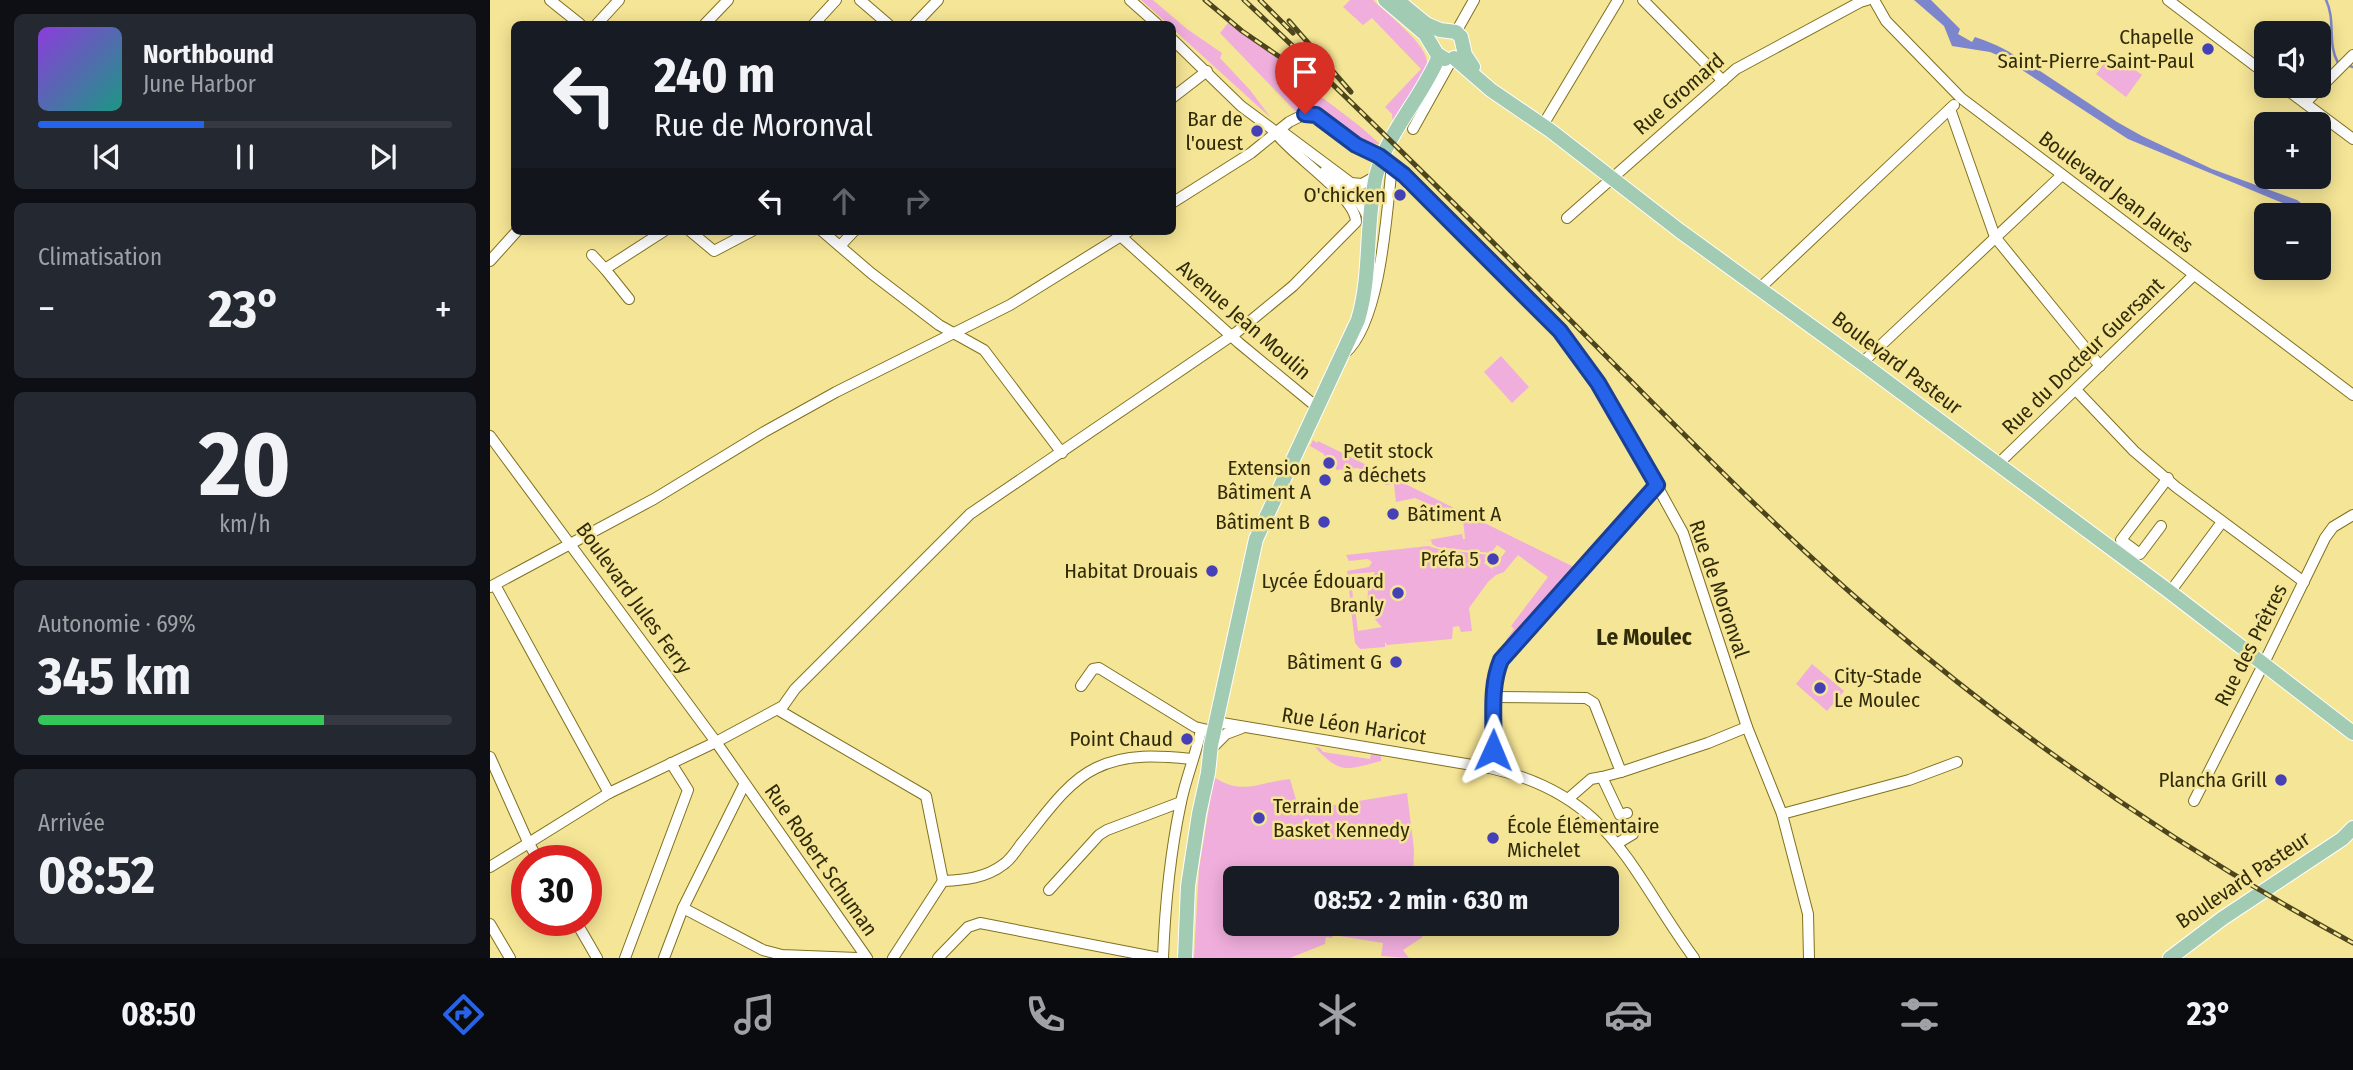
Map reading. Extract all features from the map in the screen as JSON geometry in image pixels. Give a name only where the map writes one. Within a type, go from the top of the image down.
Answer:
[{"type":"main road","name":"Boulevard Pasteur","points":[[1385,0],[1503,98],[1543,125],[1680,231],[2170,592],[2263,665]]},
{"type":"main road","points":[[1176,958],[1187,840],[1206,741],[1255,543],[1343,355],[1362,308],[1366,282],[1363,224],[1376,176],[1396,130],[1461,37],[1426,24],[1397,0]]},
{"type":"main road","points":[[1448,53],[1434,39],[1450,31]]},
{"type":"main road","points":[[2263,665],[2353,733]]},
{"type":"main road","points":[[2263,665],[2305,707],[2353,744]]},
{"type":"main road","points":[[1185,958],[1188,886],[1208,773],[1206,741]]},
{"type":"main road","name":"Boulevard Pasteur","points":[[2170,958],[2187,943],[2347,837],[2353,828]]},
{"type":"main road","points":[[2160,958],[2187,943]]},
{"type":"street","points":[[550,0],[576,21]]},
{"type":"street","points":[[600,21],[619,0]]},
{"type":"street","points":[[708,21],[728,0]]},
{"type":"street","points":[[817,21],[836,0]]},
{"type":"street","points":[[860,0],[884,21]]},
{"type":"street","points":[[918,21],[938,0]]},
{"type":"street","points":[[1130,0],[1154,21]]},
{"type":"street","points":[[1450,31],[1474,0]]},
{"type":"street","points":[[1543,125],[1618,0]]},
{"type":"street","points":[[1643,0],[1723,81]]},
{"type":"street","name":"Rue Gromard","points":[[1567,218],[1736,69],[1867,0]]},
{"type":"street","name":"Boulevard Jean Jaurès","points":[[1874,0],[1886,21],[1961,99],[2353,395]]},
{"type":"street","points":[[2168,0],[2254,65]]},
{"type":"street","points":[[490,867],[608,793],[716,742],[783,706],[795,689],[970,514],[1231,336],[1363,224],[1364,207],[1354,196],[1240,97],[1230,93],[1176,43]]},
{"type":"street","points":[[1413,129],[1448,53]]},
{"type":"street","points":[[2305,103],[2353,55]]},
{"type":"street","points":[[1176,94],[1207,71]]},
{"type":"street","points":[[2298,98],[2353,139]]},
{"type":"street","points":[[1760,288],[1961,99]]},
{"type":"street","points":[[1950,108],[1996,237],[2100,366]]},
{"type":"street","name":"Rue de Moronval","points":[[1277,131],[1297,117],[1311,114],[1356,145],[1392,164],[1560,331],[1598,383],[1683,533],[1747,727],[1782,814],[1808,914],[1809,958]]},
{"type":"street","points":[[1277,131],[1347,181],[1362,184],[1376,176]]},
{"type":"street","points":[[1176,200],[1251,153],[1277,131]]},
{"type":"street","points":[[1343,355],[1356,341],[1376,284],[1392,164]]},
{"type":"street","points":[[1862,363],[2062,175]]},
{"type":"street","points":[[490,261],[513,235]]},
{"type":"street","points":[[605,269],[658,235]]},
{"type":"street","points":[[695,235],[715,251],[745,235]]},
{"type":"street","points":[[827,235],[890,288],[939,324],[984,350],[1062,453]]},
{"type":"street","points":[[840,246],[850,235]]},
{"type":"street","points":[[608,793],[492,586],[654,499],[776,425],[1010,305],[1118,235]]},
{"type":"street","name":"Avenue Jean Moulin","points":[[1126,235],[1231,336],[1318,408]]},
{"type":"street","points":[[592,255],[629,299]]},
{"type":"street","name":"Rue du Docteur Guersant","points":[[1998,464],[2194,275]]},
{"type":"street","points":[[2076,390],[2134,451],[2222,522],[2304,582]]},
{"type":"street","name":"Boulevard Jules Ferry","points":[[490,436],[716,742],[744,785]]},
{"type":"street","points":[[2161,526],[2140,554],[2121,540],[2168,478]]},
{"type":"street","points":[[1490,768],[1493,697],[1503,658],[1657,485]]},
{"type":"street","name":"Rue des Prêtres","points":[[2194,801],[2330,530],[2353,515]]},
{"type":"street","points":[[2170,592],[2222,522]]},
{"type":"street","points":[[1081,686],[1093,669],[1099,668],[1206,741]]},
{"type":"street","points":[[1493,697],[1586,698],[1594,703],[1621,772]]},
{"type":"street","points":[[780,711],[926,796],[943,881],[893,958]]},
{"type":"street","points":[[1568,799],[1591,779],[1621,772],[1708,743],[1747,727]]},
{"type":"street","points":[[943,881],[967,880],[989,873],[1006,863],[1064,793],[1097,767],[1248,729]]},
{"type":"street","name":"Rue Léon Haricot","points":[[1206,741],[1248,729],[1490,768],[1530,779],[1568,799],[1618,843],[1694,958]]},
{"type":"street","points":[[938,958],[968,927],[980,923],[1121,955],[1161,958],[1165,894],[1181,802],[1206,741]]},
{"type":"street","points":[[490,757],[530,845]]},
{"type":"street","points":[[1782,814],[1909,780],[1957,762]]},
{"type":"street","points":[[625,958],[688,790],[671,763]]},
{"type":"street","points":[[1602,776],[1615,808],[1620,815],[1627,813]]},
{"type":"street","points":[[664,958],[683,908],[744,785]]},
{"type":"street","name":"Rue Robert Schuman","points":[[744,785],[867,958]]},
{"type":"street","points":[[1049,890],[1099,835],[1181,802]]},
{"type":"street","points":[[1618,843],[1633,834]]},
{"type":"street","points":[[683,908],[764,950],[782,956],[857,958]]},
{"type":"street","points":[[490,924],[510,958]]},
{"type":"street","points":[[584,936],[597,958]]},
{"type":"shaded area","points":[[1141,0],[1153,0],[1187,29],[1222,53],[1220,58],[1250,90],[1271,118],[1176,32],[1176,21],[1165,21]]},
{"type":"shaded area","points":[[1350,0],[1373,0],[1414,39],[1426,56],[1426,68],[1422,76],[1393,122],[1392,114],[1385,107],[1421,69],[1372,18],[1363,25],[1343,7]]},
{"type":"shaded area","points":[[1228,23],[1293,69],[1291,72],[1313,91],[1381,145],[1361,141],[1312,107],[1295,111],[1220,33]]},
{"type":"shaded area","points":[[2112,53],[2142,75],[2126,97],[2096,74]]},
{"type":"shaded area","points":[[1501,356],[1529,387],[1512,403],[1484,372]]},
{"type":"shaded area","points":[[1313,440],[1576,568],[1509,642],[1506,640],[1514,629],[1511,626],[1548,577],[1518,555],[1504,572],[1488,582],[1469,608],[1472,631],[1461,632],[1459,626],[1453,627],[1452,639],[1387,645],[1385,642],[1385,647],[1360,649],[1355,643],[1351,609],[1355,609],[1358,631],[1382,627],[1372,615],[1368,601],[1369,586],[1375,572],[1350,574],[1353,597],[1350,598],[1347,571],[1369,567],[1372,562],[1368,559],[1349,561],[1346,555],[1428,546],[1489,555],[1484,563],[1492,569],[1506,551],[1497,545],[1491,553],[1437,547],[1431,540],[1423,541],[1462,534],[1465,539],[1463,519],[1415,498],[1396,502],[1394,484],[1385,485],[1384,481],[1358,468],[1336,470],[1334,456],[1324,456],[1310,446]]},
{"type":"shaded area","name":"City-Stade Le Moulec","points":[[1812,664],[1844,691],[1827,711],[1796,684]]},
{"type":"shaded area","points":[[1315,747],[1323,752],[1370,759],[1371,754],[1381,755],[1381,761],[1345,768],[1331,762]]},
{"type":"shaded area","points":[[1214,777],[1224,783],[1242,787],[1290,779],[1297,803],[1304,810],[1407,793],[1413,866],[1223,866],[1223,936],[1333,936],[1326,937],[1325,944],[1290,958],[1194,958],[1199,869]]},
{"type":"shaded area","points":[[1339,936],[1423,937],[1403,950],[1409,958],[1381,956],[1383,943]]},
{"type":"water","points":[[1914,0],[1931,0],[1960,29],[1958,34],[1972,42],[1975,37],[2007,51],[2142,136],[2212,169],[2254,184],[2254,189],[2267,189],[2301,203],[2282,203],[2128,139],[2002,57],[1990,52],[1952,46],[1944,26]]},
{"type":"waterway","points":[[2326,0],[2331,16],[2333,48],[2338,63]]},
{"type":"railway","points":[[1205,0],[1242,31],[1290,64]]},
{"type":"railway","points":[[1244,0],[1336,87],[1740,490],[1881,619],[1992,709],[2108,793],[2229,871],[2353,943]]},
{"type":"railway","points":[[1260,0],[1293,33]]},
{"type":"railway","points":[[1289,21],[1351,92]]},
{"type":"place","name":"Chapelle Saint-Pierre-Saint-Paul","points":[[2208,49]]},
{"type":"place","name":"Bar de l'ouest","points":[[1257,131]]},
{"type":"place","name":"O'chicken","points":[[1400,195]]},
{"type":"place","name":"Petit stock à déchets","points":[[1329,463]]},
{"type":"place","name":"Extension Bâtiment A","points":[[1325,480]]},
{"type":"place","name":"Bâtiment A","points":[[1393,514]]},
{"type":"place","name":"Bâtiment B","points":[[1324,522]]},
{"type":"place","name":"Préfa 5","points":[[1493,559]]},
{"type":"place","name":"Habitat Drouais","points":[[1212,571]]},
{"type":"place","name":"Lycée Édouard Branly","points":[[1398,593]]},
{"type":"place","name":"Bâtiment G","points":[[1396,662]]},
{"type":"place","name":"City-Stade Le Moulec","points":[[1820,688]]},
{"type":"place","name":"Point Chaud","points":[[1187,739]]},
{"type":"place","name":"Plancha Grill","points":[[2281,780]]},
{"type":"place","name":"Terrain de Basket Kennedy","points":[[1259,818]]},
{"type":"place","name":"École Élémentaire Michelet","points":[[1493,838]]},
{"type":"district","name":"Le Moulec","points":[[1644,637]]},
{"type":"route","points":[[1305,114],[1316,115],[1356,145],[1392,164],[1560,331],[1598,383],[1657,485],[1501,660],[1493,697],[1493,750]]}]
